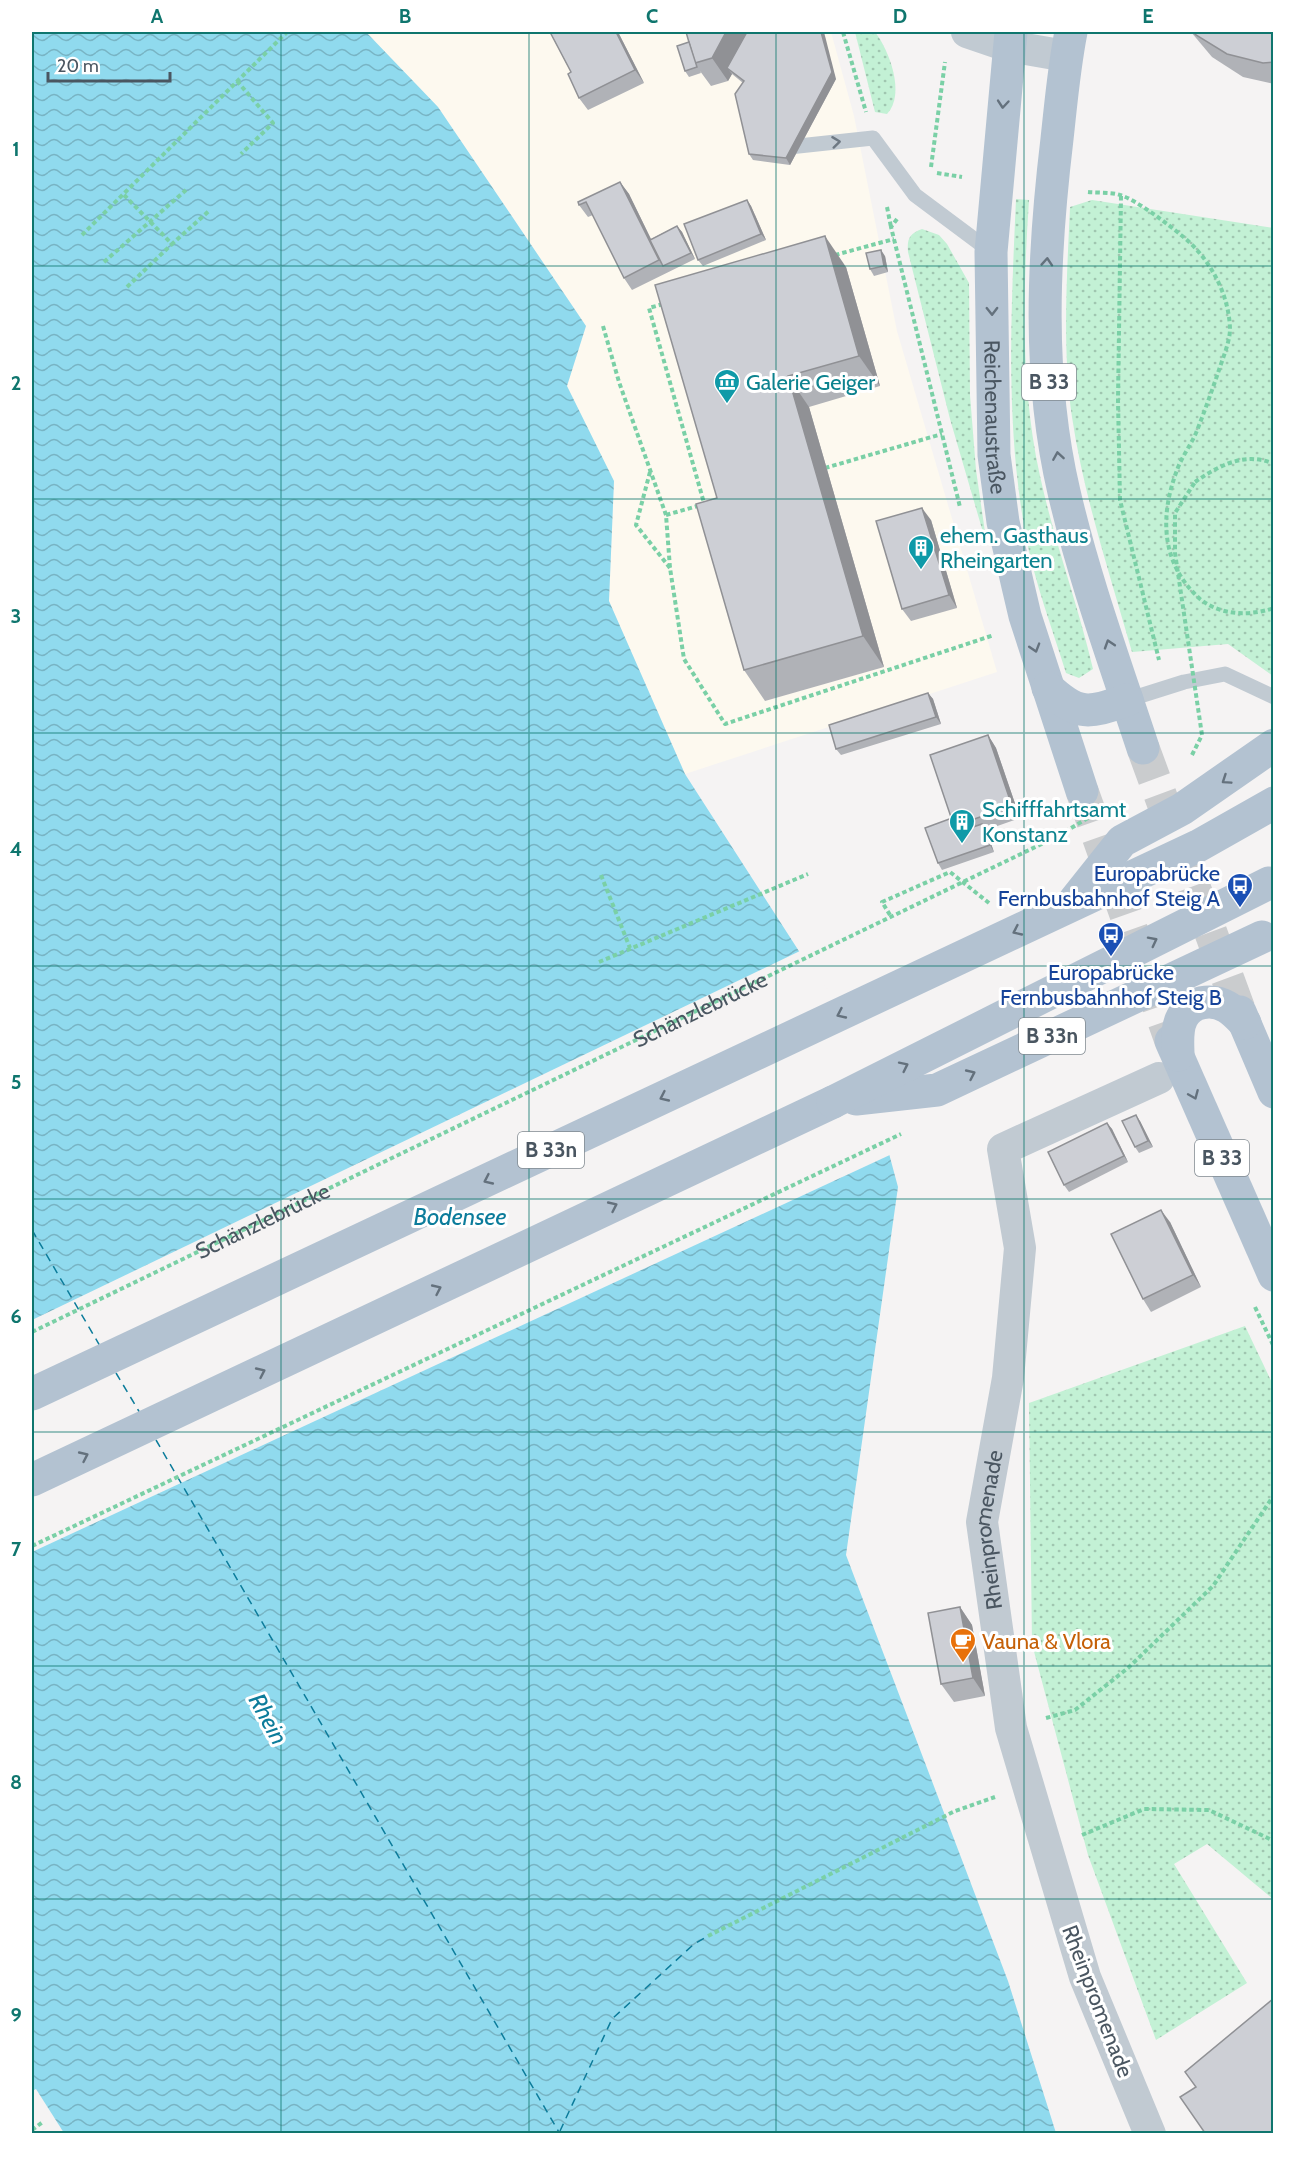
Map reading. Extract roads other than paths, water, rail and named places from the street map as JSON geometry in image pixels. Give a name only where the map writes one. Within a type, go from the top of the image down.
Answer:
[{"type":"main road","name":"Reichenaustraße","points":[[1009,39],[991,252],[994,455],[1003,522],[1019,591],[1048,688],[1089,802]]},
{"type":"main road","name":"B 33","points":[[1069,44],[1051,188],[1046,276],[1048,373],[1064,491],[1143,748]]},
{"type":"main road","points":[[1048,688],[1067,705],[1080,710],[1100,709],[1127,700]]},
{"type":"main road","name":"B 33n","points":[[1070,906],[1122,841],[1182,809],[1274,745]]},
{"type":"main road","name":"B 33n","points":[[32,1394],[1198,846],[1274,803]]},
{"type":"main road","name":"B 33n","points":[[32,1480],[833,1102],[1274,880]]},
{"type":"main road","name":"B 33n","points":[[833,1102],[937,1090],[1274,932]]},
{"type":"main road","points":[[1169,1058],[1182,1016],[1193,1005],[1206,1001],[1227,1006],[1243,1018],[1274,1092]]},
{"type":"main road","name":"B 33","points":[[1169,1058],[1274,1275]]},
{"type":"street","points":[[967,32],[1009,39],[1069,44]]},
{"type":"street","name":"Rheinpromenade","points":[[1150,2133],[1085,1977],[1045,1850],[1011,1728],[982,1522],[1008,1378],[1020,1248],[1003,1149],[1169,1058]]},
{"type":"lane","points":[[789,129],[775,143],[873,138],[915,195],[991,252]]},
{"type":"lane","points":[[1127,700],[1165,687],[1225,674],[1274,697]]},
{"type":"water","name":"Bodensee","points":[[32,32],[366,32],[438,107],[586,326],[567,386],[614,481],[609,601],[685,774],[860,1046],[898,1187],[846,1555],[1008,1981],[1056,2133],[32,2134]]},
{"type":"tunnel","points":[[1143,748],[1240,1012]]},
{"type":"tunnel","points":[[1082,791],[1171,1041]]},
{"type":"place","name":"Galerie Geiger","points":[[727,405]]},
{"type":"place","name":"ehem. Gasthaus Rheingarten","points":[[921,571]]},
{"type":"place","name":"Schifffahrtsamt Konstanz","points":[[962,845]]},
{"type":"place","name":"Europabrücke Fernbusbahnhof Steig A","points":[[1240,909]]},
{"type":"place","name":"Europabrücke Fernbusbahnhof Steig B","points":[[1111,958]]},
{"type":"place","name":"Vauna & Vlora","points":[[963,1664]]},
{"type":"water label","name":"Rhein","points":[[268,1719]]}]
